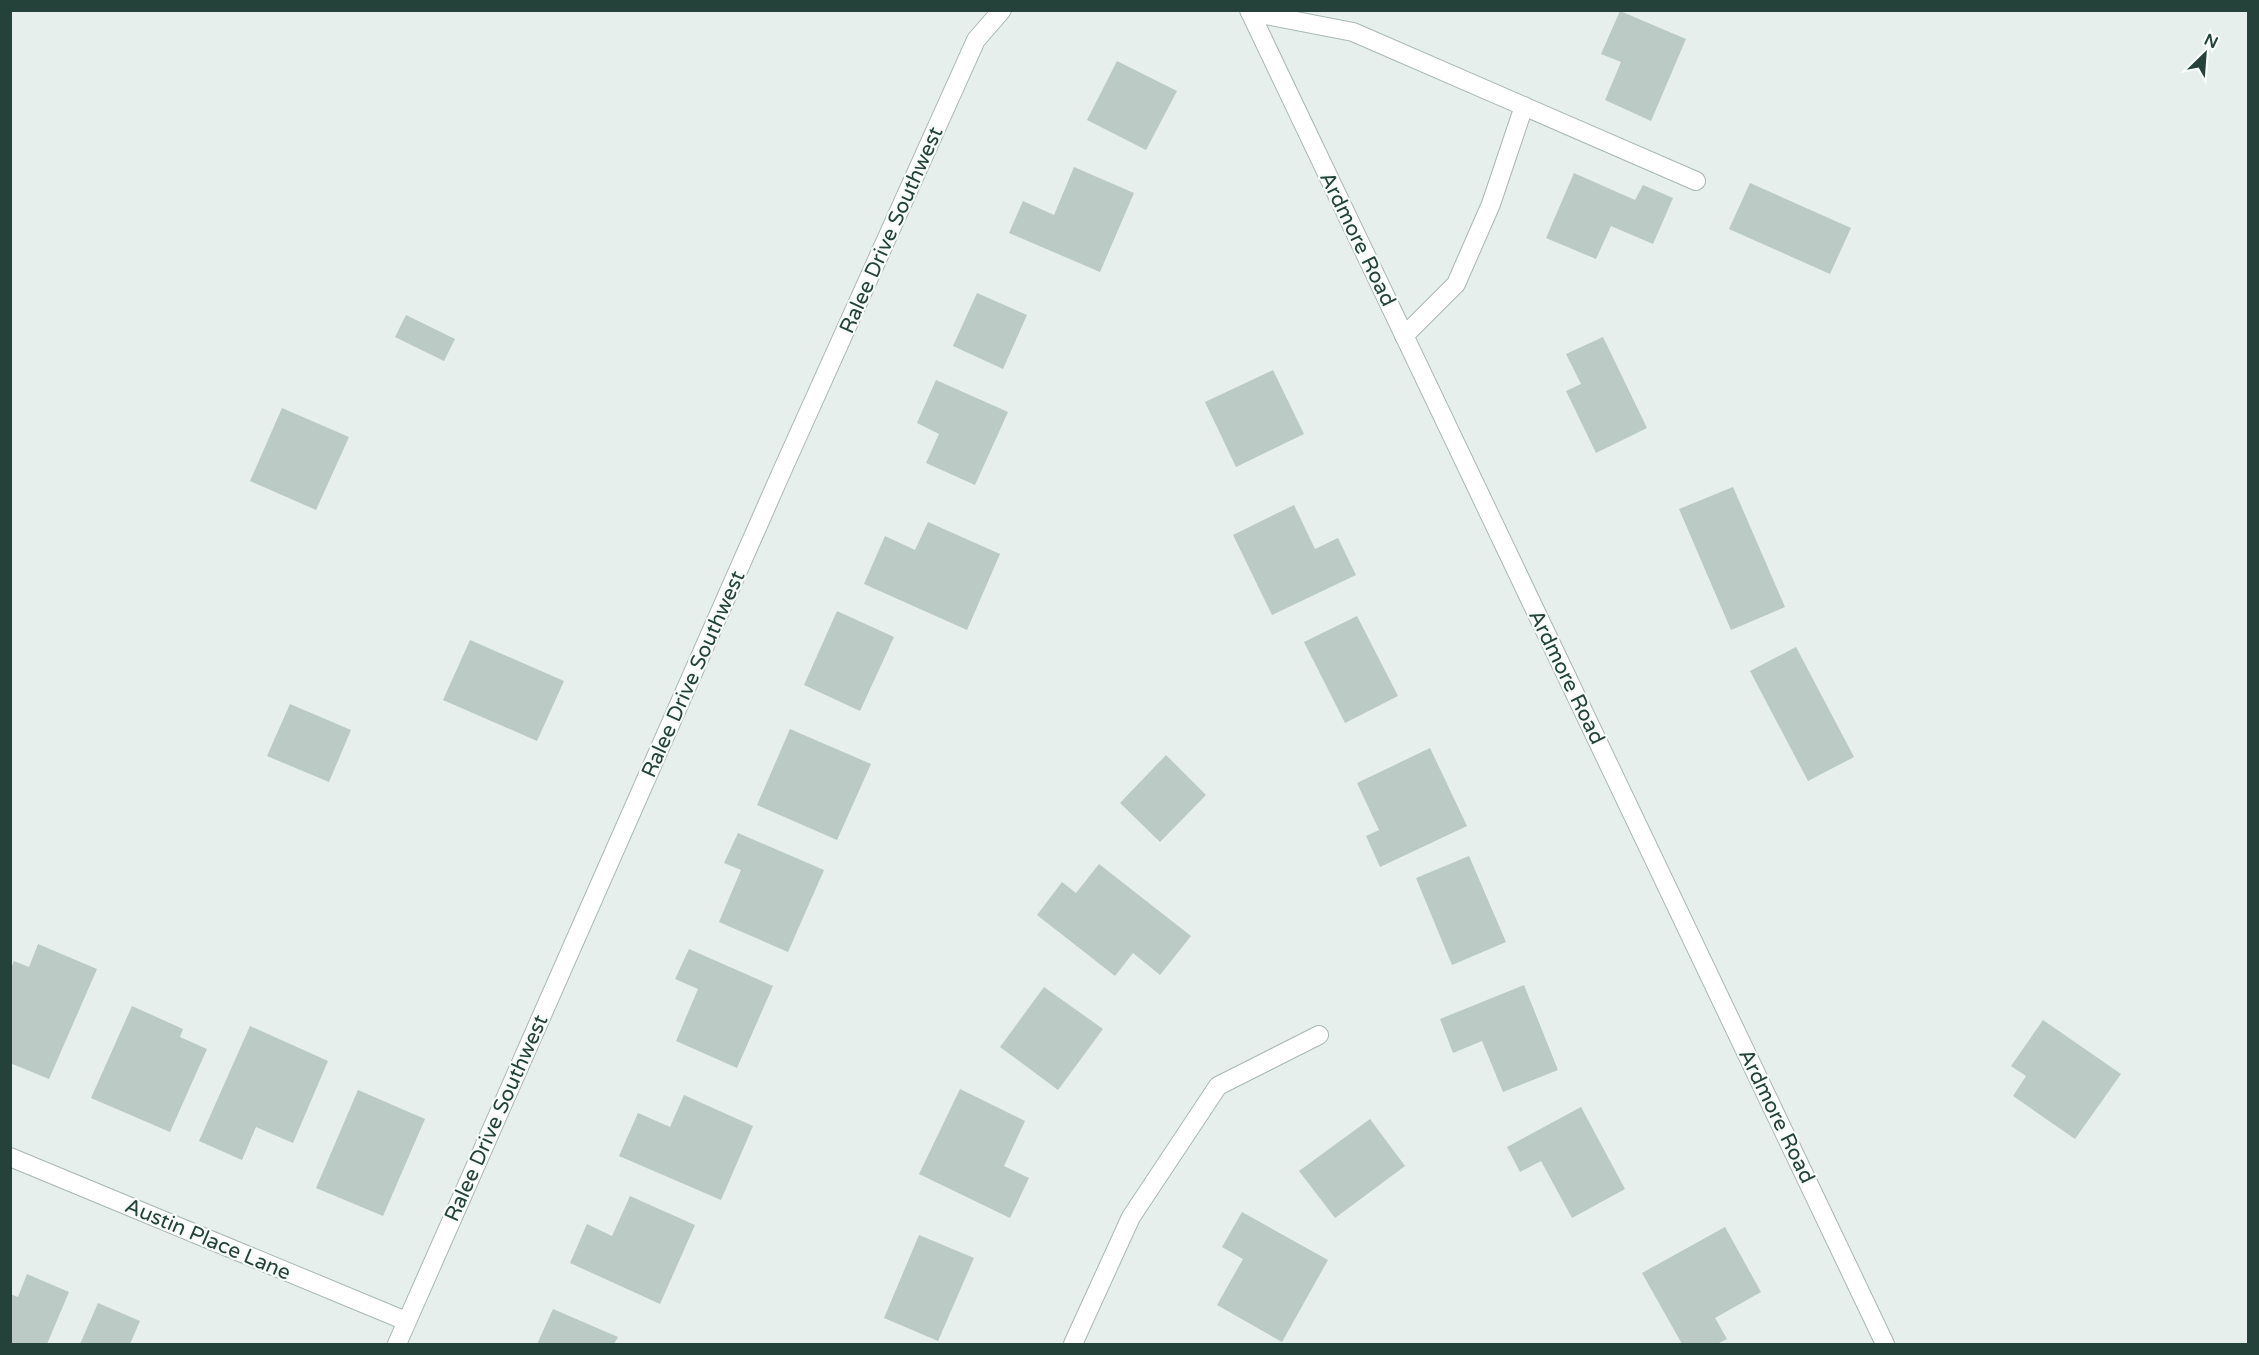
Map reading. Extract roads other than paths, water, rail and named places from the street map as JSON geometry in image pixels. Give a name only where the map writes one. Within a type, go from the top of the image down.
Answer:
[{"type":"street","name":"Ralee Drive Southwest","points":[[397,1344],[976,40],[1002,10]]},
{"type":"street","points":[[1249,11],[1353,32],[1696,181]]},
{"type":"street","name":"Ardmore Road","points":[[1249,11],[1885,1344]]},
{"type":"street","points":[[1404,336],[1456,284],[1491,204],[1524,106]]},
{"type":"street","points":[[1073,1344],[1131,1217],[1218,1086],[1319,1035]]},
{"type":"street","name":"Austin Place Lane","points":[[10,1157],[406,1321]]}]
